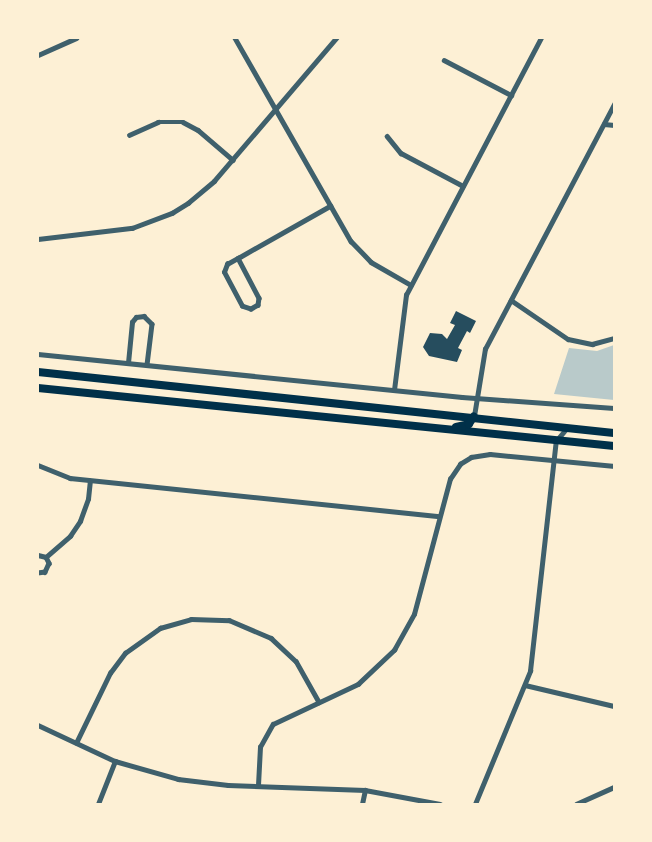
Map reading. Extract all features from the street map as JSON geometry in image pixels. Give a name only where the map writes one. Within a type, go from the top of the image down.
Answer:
[{"type":"highway","points":[[38,372],[474,416],[615,433]]},
{"type":"highway","points":[[38,388],[615,446]]},
{"type":"highway","points":[[449,428],[469,424],[474,416]]},
{"type":"street","points":[[38,55],[76,38]]},
{"type":"street","points":[[236,38],[330,206],[357,248],[387,273],[411,285]]},
{"type":"street","points":[[38,238],[117,231],[151,222],[188,203],[214,181],[233,160],[336,38]]},
{"type":"street","points":[[394,390],[402,317],[411,285],[542,38]]},
{"type":"street","points":[[444,60],[511,95]]},
{"type":"street","points":[[474,416],[482,357],[615,104]]},
{"type":"street","points":[[129,135],[167,120],[183,122],[198,130],[233,160]]},
{"type":"street","points":[[604,124],[615,125]]},
{"type":"street","points":[[387,136],[401,153],[463,186]]},
{"type":"street","points":[[238,258],[259,298],[258,304],[251,309],[242,306],[224,272],[227,264],[330,206]]},
{"type":"street","points":[[511,300],[558,334],[576,342],[591,344],[615,338]]},
{"type":"street","points":[[128,363],[132,322],[136,316],[144,316],[152,324],[147,365]]},
{"type":"street","points":[[38,354],[477,398],[615,408]]},
{"type":"street","points":[[475,804],[525,685],[534,650],[556,441],[567,428]]},
{"type":"street","points":[[258,786],[260,747],[267,731],[280,719],[358,684],[394,650],[414,614],[439,516],[454,471],[471,457],[490,454],[615,466]]},
{"type":"street","points":[[38,465],[57,474],[90,480],[439,516]]},
{"type":"street","points":[[46,557],[70,536],[80,521],[88,499],[90,480]]},
{"type":"street","points":[[38,555],[46,557],[49,563],[48,569],[38,573]]},
{"type":"street","points":[[76,743],[110,673],[125,653],[160,628],[191,619],[229,620],[271,638],[296,661],[319,702]]},
{"type":"street","points":[[525,685],[615,706]]},
{"type":"street","points":[[38,725],[115,761],[178,778],[258,786],[365,790],[440,804]]},
{"type":"street","points":[[98,804],[115,761]]},
{"type":"street","points":[[576,804],[615,787]]},
{"type":"street","points":[[362,804],[365,790]]},
{"type":"shaded area","points":[[614,345],[614,400],[554,394],[569,348],[597,351]]},
{"type":"building","points":[[456,311],[476,321],[470,333],[467,331],[458,348],[462,350],[457,362],[429,356],[423,347],[430,333],[442,334],[447,339],[455,325],[450,323]]}]
